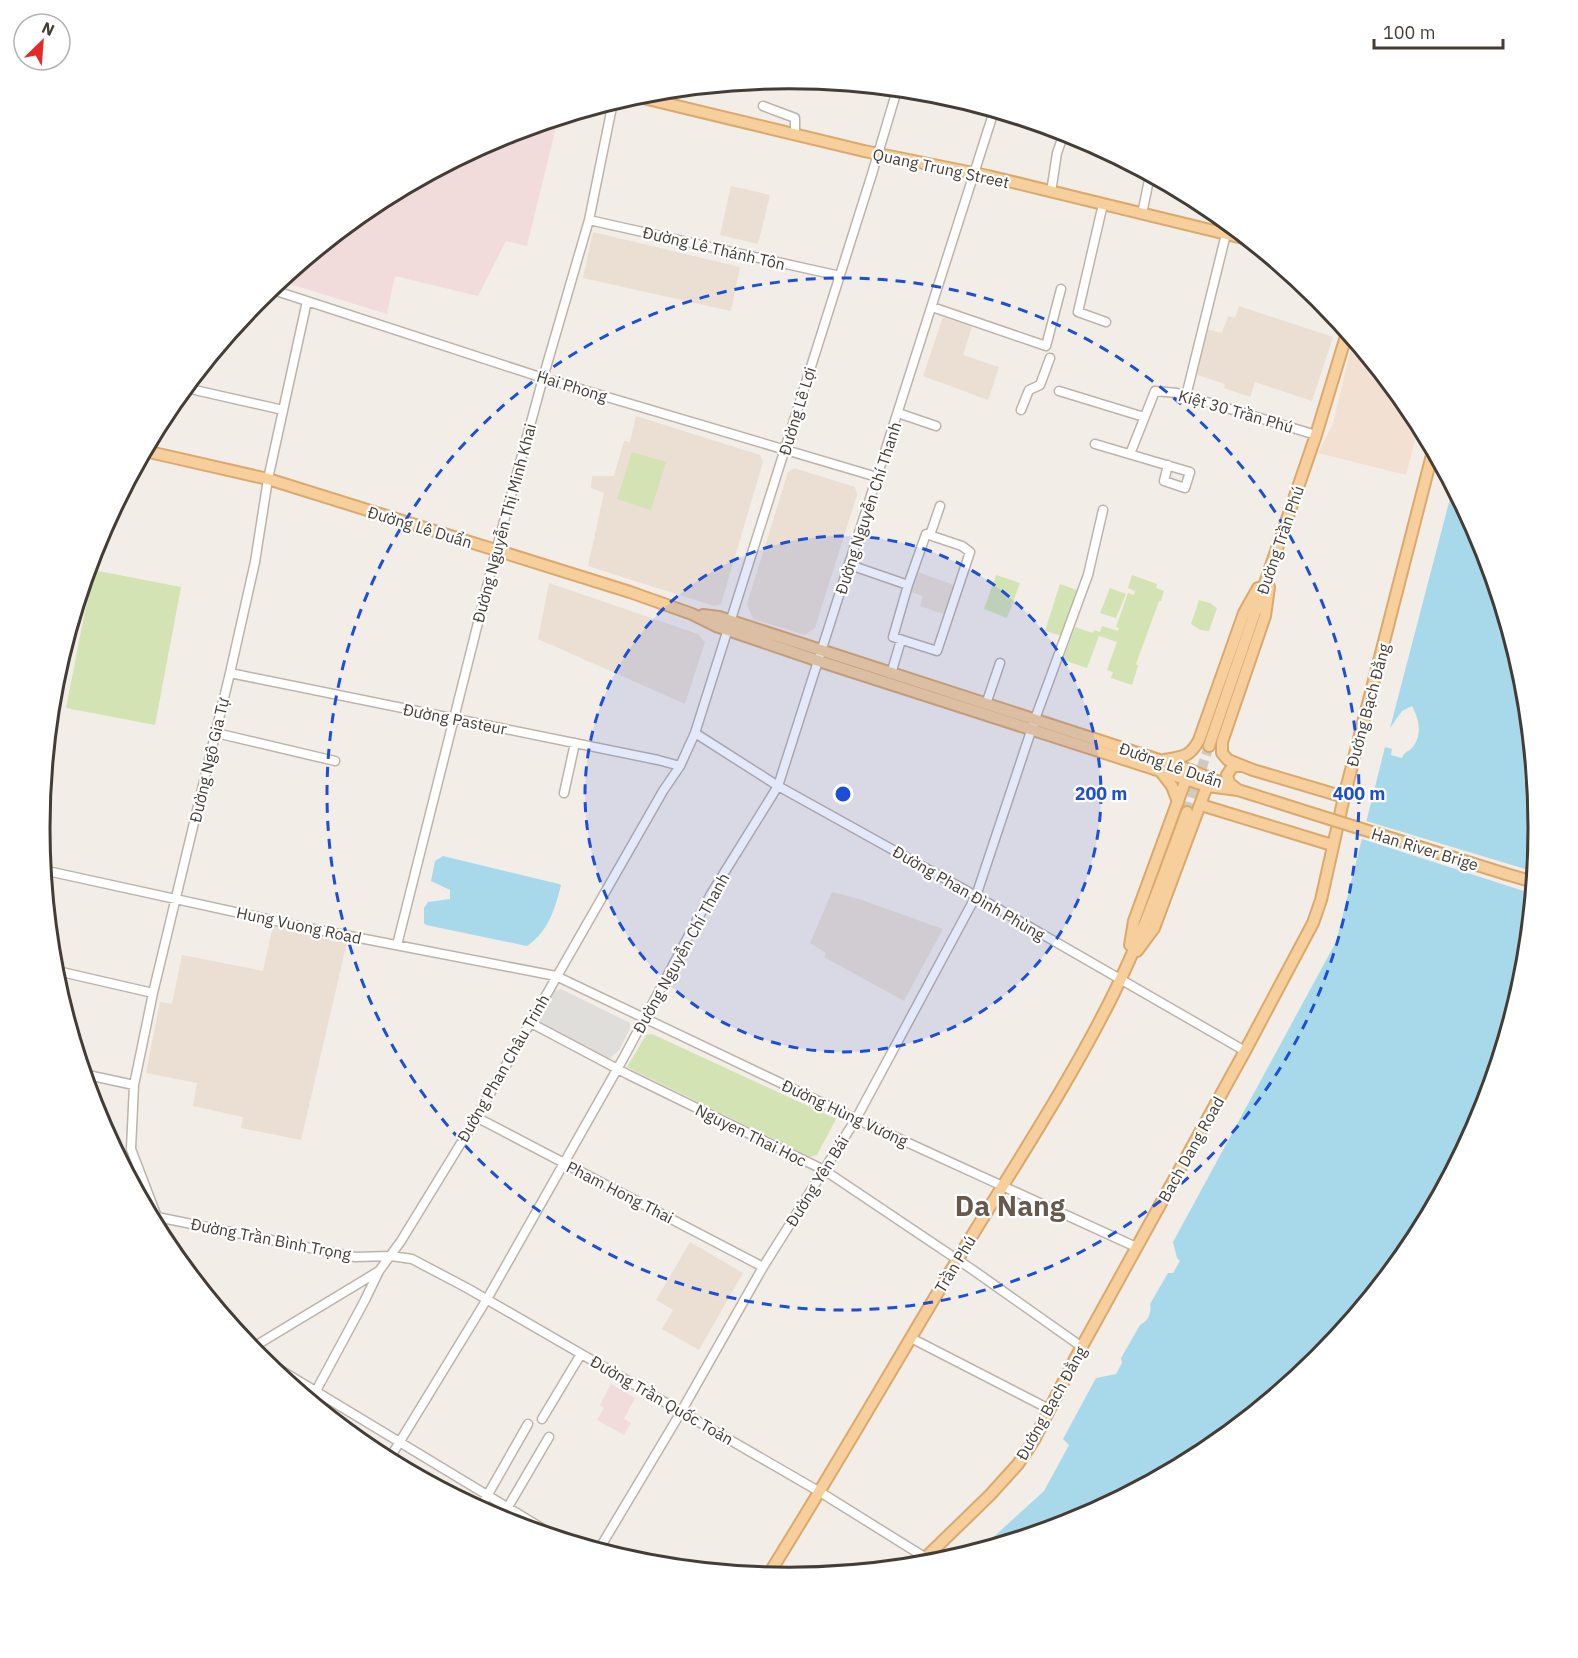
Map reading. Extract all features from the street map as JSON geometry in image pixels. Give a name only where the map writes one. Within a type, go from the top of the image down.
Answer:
[{"type":"main road","name":"Quang Trung Street","points":[[658,102],[1226,234]]},
{"type":"main road","name":"Đường Trần Phú","points":[[1209,746],[1316,435],[1345,341]]},
{"type":"main road","name":"Đường Lê Duẩn","points":[[153,453],[268,479],[1160,765],[1210,777],[1238,790]]},
{"type":"main road","name":"Đường Bạch Đằng","points":[[1245,1051],[1313,923],[1321,900],[1332,845],[1430,461]]},
{"type":"main road","points":[[1178,802],[1176,793],[1160,765],[1191,753],[1197,745],[1244,614],[1274,557]]},
{"type":"main road","points":[[1253,770],[1228,760],[1221,748],[1265,616],[1274,557]]},
{"type":"main road","name":"Đường Lê Duẩn","points":[[821,656],[891,674],[986,704],[1033,724]]},
{"type":"main road","name":"Đường Lê Duẩn","points":[[1160,765],[1186,779],[1207,786],[1238,790]]},
{"type":"main road","points":[[1238,790],[1227,780],[1227,775],[1230,768],[1239,765],[1344,797]]},
{"type":"main road","points":[[1127,963],[1134,921],[1186,779]]},
{"type":"main road","points":[[1127,963],[1154,928],[1207,786]]},
{"type":"main road","name":"Han River Brige","points":[[1238,790],[1527,880]]},
{"type":"main road","points":[[1200,805],[1332,845]]},
{"type":"main road","name":"Trần Phú","points":[[773,1568],[957,1260],[1004,1186],[1093,1033],[1120,980],[1155,900],[1186,812]]},
{"type":"main road","name":"Bach Dang Road","points":[[1136,1247],[1245,1051]]},
{"type":"main road","name":"Đường Bạch Đằng","points":[[929,1555],[1018,1464],[1034,1440],[1136,1247]]},
{"type":"street","name":"Đường Lê Lợi","points":[[695,733],[767,517],[785,450],[895,97]]},
{"type":"street","points":[[763,106],[795,118],[795,135]]},
{"type":"street","name":"Đường Nguyễn Thị Minh Khai","points":[[397,945],[452,718],[496,551],[589,220],[611,112]]},
{"type":"street","name":"Đường Nguyễn Chí Thanh","points":[[392,1453],[487,1299],[618,1069],[711,894],[778,786],[992,118]]},
{"type":"street","points":[[1051,192],[1057,153],[1061,142]]},
{"type":"street","points":[[1142,214],[1148,183]]},
{"type":"street","points":[[1103,204],[1078,312],[1106,322]]},
{"type":"street","name":"Đường Lê Thánh Tôn","points":[[589,220],[840,276]]},
{"type":"street","points":[[1186,396],[1226,234]]},
{"type":"street","points":[[932,307],[1046,346],[1061,289]]},
{"type":"street","name":"Hai Phong","points":[[280,292],[543,378],[877,477]]},
{"type":"street","name":"Đường Ngô Gia Tự","points":[[145,1192],[131,1149],[134,1085],[153,993],[255,562],[268,479],[307,301]]},
{"type":"street","points":[[1021,410],[1029,390],[1040,385],[1050,358]]},
{"type":"street","points":[[194,390],[283,410]]},
{"type":"street","points":[[1059,391],[1144,417],[1130,454]]},
{"type":"street","name":"Kiệt 30 Trần Phú","points":[[1144,417],[1155,391],[1177,393],[1316,435]]},
{"type":"street","name":"Đường Nguyễn Chí Thanh","points":[[898,413],[936,426]]},
{"type":"street","points":[[1095,444],[1168,465]]},
{"type":"street","points":[[928,535],[963,546],[970,552],[938,651],[892,637],[908,585],[928,535],[940,506]]},
{"type":"street","name":"Đường Yên Bái","points":[[602,1544],[681,1412],[763,1267],[856,1119],[976,896],[1033,724],[1088,575],[1103,510]]},
{"type":"street","points":[[850,565],[908,585]]},
{"type":"street","points":[[891,674],[901,640]]},
{"type":"street","points":[[986,704],[1000,663]]},
{"type":"street","name":"Đường Pasteur","points":[[230,673],[680,766]]},
{"type":"street","points":[[216,733],[335,761]]},
{"type":"street","name":"Đường Phan Châu Trinh","points":[[314,1396],[379,1271],[392,1256],[476,1117],[663,791],[680,766],[695,733]]},
{"type":"street","name":"Đường Phan Đình Phùng","points":[[695,733],[778,786],[976,896],[1245,1051]]},
{"type":"street","points":[[564,793],[575,743]]},
{"type":"street","name":"Hung Vuong Road","points":[[51,872],[556,976]]},
{"type":"street","points":[[64,974],[153,993]]},
{"type":"street","name":"Đường Hùng Vương","points":[[556,976],[856,1119],[1136,1247]]},
{"type":"street","name":"Nguyen Thai Hoc","points":[[529,1022],[618,1069],[824,1170],[1082,1347]]},
{"type":"street","points":[[92,1076],[134,1085]]},
{"type":"street","name":"Pham Hong Thai","points":[[476,1117],[763,1267]]},
{"type":"street","name":"Đường Trần Bình Trọng","points":[[161,1219],[355,1257],[392,1256]]},
{"type":"street","name":"Đường Trần Quốc Toản","points":[[392,1256],[412,1259],[487,1299],[820,1492],[922,1556]]},
{"type":"street","points":[[258,1344],[379,1271]]},
{"type":"street","points":[[352,1287],[365,1300]]},
{"type":"street","points":[[911,1338],[1049,1409]]},
{"type":"street","points":[[542,1419],[581,1354]]},
{"type":"street","points":[[294,1379],[533,1522]]},
{"type":"street","points":[[483,1502],[528,1424]]},
{"type":"street","points":[[508,1508],[549,1437]]},
{"type":"shaded area","points":[[556,128],[527,246],[506,241],[478,296],[395,276],[387,314],[289,284],[339,242],[378,214],[419,189],[506,146]]},
{"type":"shaded area","points":[[731,186],[770,195],[758,244],[720,235]]},
{"type":"shaded area","points":[[593,232],[740,267],[731,311],[583,278]]},
{"type":"shaded area","points":[[1239,306],[1333,337],[1312,401],[1255,382],[1250,397],[1224,388],[1225,384],[1194,374],[1206,329],[1222,333],[1228,316],[1235,318]]},
{"type":"shaded area","points":[[943,317],[972,327],[963,355],[999,367],[988,400],[923,376]]},
{"type":"shaded area","points":[[1351,348],[1376,379],[1416,437],[1406,475],[1318,453],[1333,424]]},
{"type":"shaded area","points":[[636,416],[760,455],[763,462],[721,604],[714,606],[588,566],[604,493],[591,488],[592,476],[614,476],[624,441],[630,442]]},
{"type":"shaded area","points":[[794,468],[855,487],[857,495],[815,628],[805,635],[753,619],[747,604],[788,472]]},
{"type":"shaded area","points":[[915,571],[957,586],[946,615],[920,606],[923,596],[908,591]]},
{"type":"shaded area","points":[[549,583],[698,634],[705,642],[685,704],[538,639]]},
{"type":"shaded area","points":[[832,892],[859,899],[943,929],[904,1001],[824,957],[826,953],[810,943]]},
{"type":"shaded area","points":[[273,926],[347,942],[301,1140],[241,1128],[243,1117],[193,1106],[197,1083],[146,1073],[160,1002],[172,1004],[182,955],[263,971]]},
{"type":"shaded area","points":[[561,989],[630,1023],[630,1029],[619,1050],[610,1058],[605,1058],[537,1022],[552,993]]},
{"type":"shaded area","points":[[690,1242],[743,1273],[699,1350],[662,1329],[673,1310],[656,1300]]},
{"type":"shaded area","points":[[611,1384],[635,1398],[624,1419],[631,1423],[624,1435],[597,1420],[604,1408],[600,1405]]},
{"type":"green space","points":[[632,452],[666,462],[651,510],[617,499]]},
{"type":"green space","points":[[97,571],[181,587],[155,725],[66,708],[89,592]]},
{"type":"green space","points":[[996,575],[1020,583],[1007,618],[984,609]]},
{"type":"green space","points":[[1132,575],[1157,584],[1156,588],[1164,591],[1136,664],[1138,666],[1132,685],[1111,678],[1113,672],[1107,670],[1117,642],[1099,636],[1087,668],[1063,660],[1075,627],[1093,633],[1094,630],[1100,632],[1102,626],[1118,631],[1119,628],[1116,627],[1128,593],[1134,595],[1135,591],[1128,588]]},
{"type":"green space","points":[[1060,584],[1077,590],[1062,636],[1045,631]]},
{"type":"green space","points":[[1110,588],[1126,594],[1116,618],[1100,613]]},
{"type":"green space","points":[[1199,600],[1217,608],[1209,631],[1200,630],[1191,624]]},
{"type":"green space","points":[[652,1034],[836,1119],[817,1155],[810,1157],[627,1067],[646,1035]]},
{"type":"water","points":[[1450,498],[1472,546],[1503,638],[1522,732],[1527,781],[1528,829],[1527,877],[1514,973],[1489,1067],[1452,1156],[1404,1240],[1376,1279],[1345,1317],[1277,1385],[1200,1444],[1159,1469],[1072,1512],[990,1540],[1044,1491],[1069,1445],[1063,1439],[1096,1378],[1116,1374],[1122,1363],[1121,1358],[1140,1325],[1149,1316],[1150,1304],[1168,1273],[1173,1273],[1180,1261],[1173,1242],[1336,942],[1385,747],[1392,749],[1391,755],[1402,758],[1418,738],[1418,722],[1412,706],[1402,711],[1390,728]]},
{"type":"water","points":[[443,856],[561,885],[553,911],[540,934],[527,946],[426,925],[424,908],[428,902],[450,899],[450,890],[431,881],[435,861]]},
{"type":"pier","points":[[1363,820],[1527,870],[1526,892],[1359,838]]},
{"type":"tunnel","points":[[1187,812],[1209,746]]},
{"type":"district","name":"Da Nang","points":[[1010,1206]]}]
